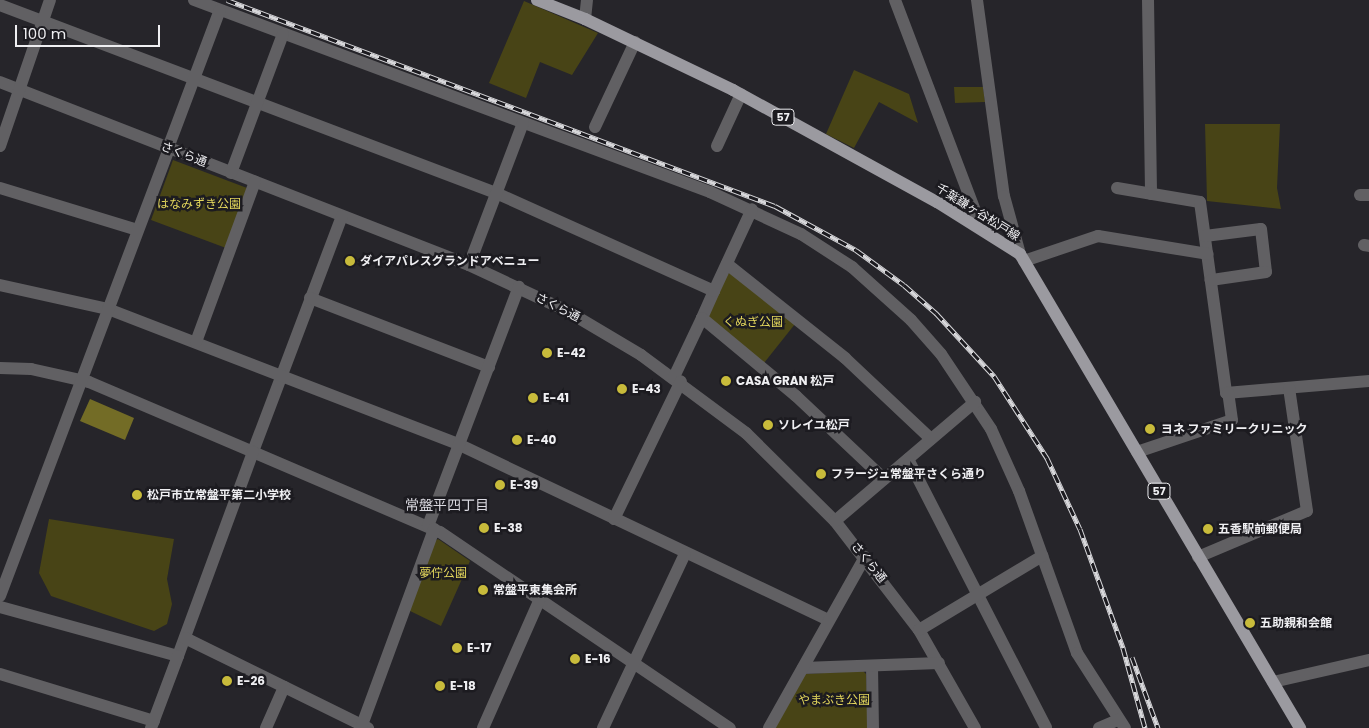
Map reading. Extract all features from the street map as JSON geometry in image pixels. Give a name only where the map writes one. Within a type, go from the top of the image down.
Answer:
[{"type":"main road","name":"千葉鎌ヶ谷松戸線","points":[[536,0],[585,19],[741,94],[982,229],[1022,257],[1300,728]]},
{"type":"street","points":[[0,146],[50,0]]},
{"type":"street","points":[[194,0],[752,210],[828,251],[884,294],[941,354],[975,402],[1005,458],[1077,653],[1121,724],[1099,728]]},
{"type":"street","points":[[585,19],[587,0]]},
{"type":"street","points":[[895,0],[982,229]]},
{"type":"street","points":[[977,0],[1004,196],[1022,257],[1098,236],[1208,254]]},
{"type":"street","points":[[1148,0],[1151,194]]},
{"type":"street","points":[[0,5],[496,193],[714,291]]},
{"type":"street","points":[[0,596],[220,10]]},
{"type":"street","points":[[231,173],[283,34]]},
{"type":"street","points":[[595,127],[635,42]]},
{"type":"street","name":"さくら通","points":[[0,82],[519,287],[610,335],[677,379],[752,439],[835,522],[865,556],[920,630],[975,728]]},
{"type":"street","points":[[717,146],[741,94]]},
{"type":"street","points":[[469,266],[523,123]]},
{"type":"street","points":[[196,342],[255,182]]},
{"type":"street","points":[[0,188],[137,230]]},
{"type":"street","points":[[1117,188],[1200,202],[1232,420],[1137,452]]},
{"type":"street","points":[[614,519],[714,291],[752,210]]},
{"type":"street","points":[[0,674],[152,724],[342,216]]},
{"type":"street","points":[[1205,236],[1261,229],[1266,272],[1211,280]]},
{"type":"street","points":[[727,264],[845,358],[931,439]]},
{"type":"street","points":[[0,285],[108,309],[460,445],[685,554],[828,620]]},
{"type":"street","points":[[185,638],[365,726],[460,445],[519,287]]},
{"type":"street","points":[[310,298],[489,367]]},
{"type":"street","points":[[702,318],[796,396],[884,479]]},
{"type":"street","points":[[0,368],[46,371],[80,382],[94,384],[431,528],[730,728]]},
{"type":"street","points":[[1227,393],[1369,381]]},
{"type":"street","points":[[1198,557],[1307,511],[1289,388]]},
{"type":"street","points":[[835,522],[975,402]]},
{"type":"street","points":[[908,459],[979,594],[1046,728]]},
{"type":"street","points":[[603,728],[685,554]]},
{"type":"street","points":[[769,728],[865,556]]},
{"type":"street","points":[[920,630],[1042,556]]},
{"type":"street","points":[[483,728],[539,601]]},
{"type":"street","points":[[0,607],[178,656]]},
{"type":"street","points":[[1272,682],[1369,660]]},
{"type":"street","points":[[803,668],[939,663]]},
{"type":"street","points":[[872,666],[873,728]]},
{"type":"street","points":[[266,728],[284,688]]},
{"type":"green space","points":[[524,1],[598,33],[572,75],[540,62],[526,98],[489,83]]},
{"type":"green space","points":[[854,70],[909,94],[918,123],[879,102],[854,148],[826,134]]},
{"type":"green space","points":[[954,87],[983,87],[985,102],[955,103]]},
{"type":"green space","points":[[1205,124],[1280,124],[1277,188],[1281,209],[1207,201]]},
{"type":"green space","name":"はなみずき公園","points":[[173,160],[247,188],[226,248],[151,220]]},
{"type":"green space","name":"くぬぎ公園","points":[[730,273],[795,324],[764,363],[708,318],[726,274]]},
{"type":"green space","points":[[49,519],[174,539],[167,579],[172,604],[167,624],[154,631],[51,596],[39,573]]},
{"type":"green space","name":"夢佇公園","points":[[438,539],[470,561],[441,626],[408,610],[434,542]]},
{"type":"green space","name":"やまぶき公園","points":[[863,671],[866,674],[869,728],[775,728],[805,674]]},
{"type":"shaded area","points":[[90,399],[134,418],[125,440],[80,421]]},
{"type":"railway","points":[[227,0],[775,206],[856,250],[904,285],[936,313],[994,376],[1047,458],[1080,529],[1123,648],[1145,728]]},
{"type":"railway","points":[[1132,657],[1158,728]]},
{"type":"place","name":"ダイアパレスグランドアベニュー","points":[[350,261]]},
{"type":"place","name":"E-42","points":[[547,353]]},
{"type":"place","name":"CASA GRAN 松戸","points":[[726,381]]},
{"type":"place","name":"E-43","points":[[622,389]]},
{"type":"place","name":"E-41","points":[[533,398]]},
{"type":"place","name":"ソレイユ松戸","points":[[768,425]]},
{"type":"place","name":"ヨネ ファミリークリニック","points":[[1150,429]]},
{"type":"place","name":"E-40","points":[[517,440]]},
{"type":"place","name":"フラージュ常盤平さくら通り","points":[[821,474]]},
{"type":"place","name":"E-39","points":[[500,485]]},
{"type":"place","name":"松戸市立常盤平第二小学校","points":[[137,495]]},
{"type":"place","name":"E-38","points":[[484,528]]},
{"type":"place","name":"五香駅前郵便局","points":[[1208,529]]},
{"type":"place","name":"常盤平東集会所","points":[[483,590]]},
{"type":"place","name":"五助親和会館","points":[[1250,623]]},
{"type":"place","name":"E-17","points":[[457,648]]},
{"type":"place","name":"E-16","points":[[575,659]]},
{"type":"place","name":"E-26","points":[[227,681]]},
{"type":"place","name":"E-18","points":[[440,686]]},
{"type":"district","name":"常盤平四丁目","points":[[447,505]]}]
